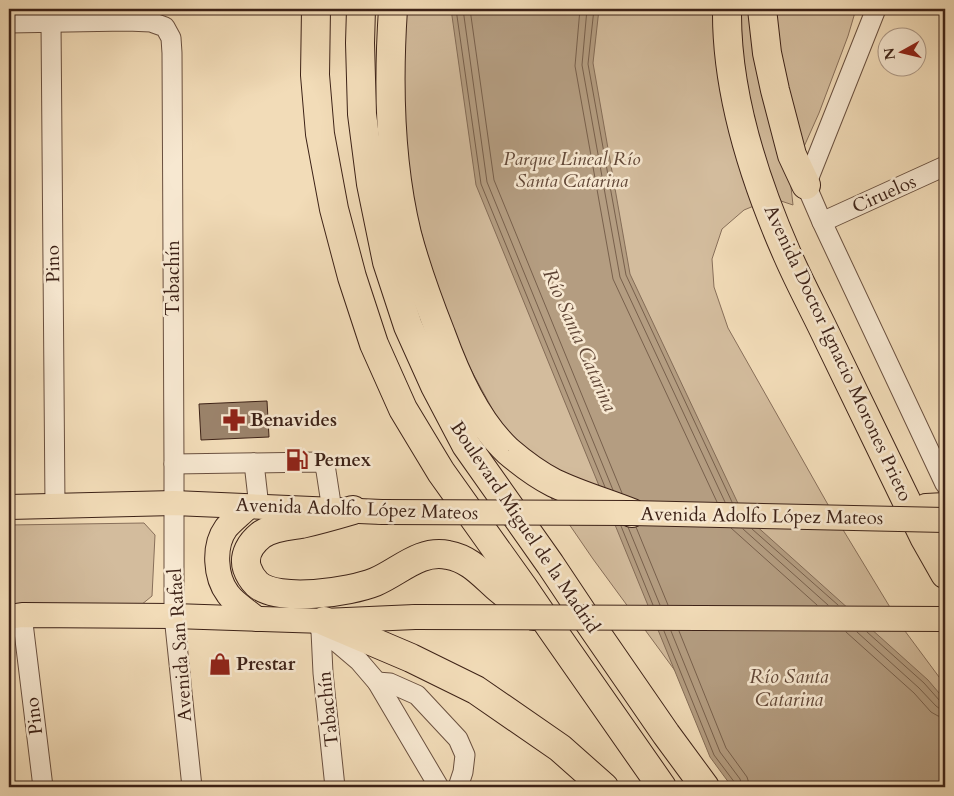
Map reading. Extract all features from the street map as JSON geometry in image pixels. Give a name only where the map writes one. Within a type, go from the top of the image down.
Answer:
[{"type":"highway","name":"Boulevard Miguel de la Madrid","points":[[316,9],[315,75],[320,134],[328,181],[352,277],[374,344],[403,409],[441,472],[524,587],[662,787]]},
{"type":"highway","name":"Boulevard Miguel de la Madrid","points":[[361,9],[362,114],[371,184],[387,262],[408,326],[435,386],[466,445],[705,787]]},
{"type":"highway","points":[[393,9],[390,96],[394,157],[399,190],[407,232],[420,280],[452,364],[473,404],[491,432],[508,451],[554,483],[632,513]]},
{"type":"highway","name":"Avenida Doctor Ignacio Morones Prieto","points":[[727,9],[730,66],[736,98],[750,154],[787,254],[924,537],[945,574]]},
{"type":"highway","points":[[762,9],[766,53],[775,90],[792,155],[806,185]]},
{"type":"highway","points":[[342,510],[275,529],[262,535],[252,544],[247,553],[245,562],[249,575],[258,585],[271,591],[288,594],[323,593],[350,589],[376,581],[405,564],[428,555],[448,555],[474,566],[511,600],[551,628]]},
{"type":"highway","points":[[321,624],[411,658],[476,690],[560,748],[604,787]]},
{"type":"main road","name":"Avenida Adolfo López Mateos","points":[[9,507],[174,503],[382,512],[632,513],[895,519],[941,530]]},
{"type":"main road","points":[[895,519],[903,512],[936,505]]},
{"type":"main road","points":[[253,507],[226,529],[219,543],[217,562],[220,581],[228,594],[257,619]]},
{"type":"main road","points":[[15,616],[174,616],[257,619],[321,624],[415,617],[945,619]]},
{"type":"street","points":[[876,9],[806,185],[945,484]]},
{"type":"street","points":[[9,22],[51,23]]},
{"type":"street","name":"Tabachín","points":[[51,23],[151,22],[165,27],[170,38],[172,53],[174,503]]},
{"type":"street","name":"Pino","points":[[51,23],[55,505]]},
{"type":"street","name":"Ciruelos","points":[[822,222],[945,167]]},
{"type":"street","points":[[174,464],[318,462],[324,465],[342,510]]},
{"type":"street","points":[[253,507],[254,463]]},
{"type":"street","name":"Avenida San Rafael","points":[[174,503],[174,616],[192,787]]},
{"type":"street","name":"Pino","points":[[15,616],[43,787]]},
{"type":"street","points":[[321,624],[339,644],[359,661],[377,682],[439,787]]},
{"type":"street","name":"Tabachín","points":[[321,624],[323,673],[335,787]]},
{"type":"street","points":[[377,682],[390,683],[417,695],[458,739],[465,755],[463,772],[458,787]]},
{"type":"green space","name":"Parque Lineal Río Santa Catarina","points":[[395,9],[856,9],[848,36],[819,113],[790,178],[793,205],[781,201],[766,201],[744,210],[722,229],[712,259],[714,287],[728,328],[831,510],[902,627],[945,685],[945,787],[698,702],[593,559],[501,425],[464,357],[436,287],[412,198],[399,123]]},
{"type":"green space","points":[[144,523],[155,535],[152,596],[141,605],[9,606],[9,525]]},
{"type":"water","name":"Río Santa Catarina","points":[[451,9],[599,9],[593,63],[630,274],[743,514],[928,680],[945,700],[945,787],[732,787],[710,757],[476,185]]},
{"type":"building","name":"Benavides","points":[[267,401],[269,437],[201,440],[199,404]]},
{"type":"place","name":"Benavides","points":[[234,420]]},
{"type":"place","name":"Pemex","points":[[297,460]]},
{"type":"place","name":"Prestar","points":[[220,664]]}]
